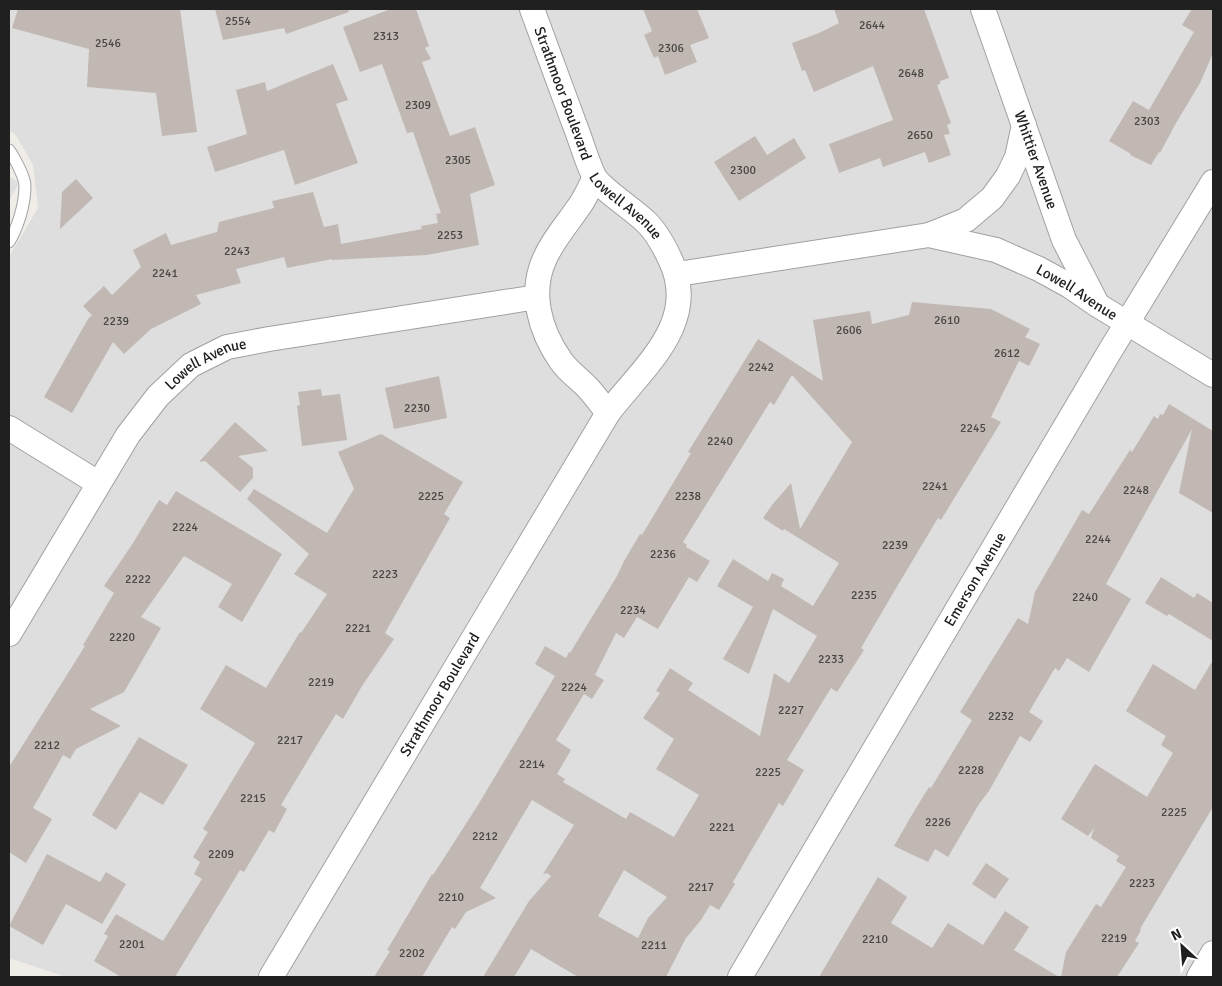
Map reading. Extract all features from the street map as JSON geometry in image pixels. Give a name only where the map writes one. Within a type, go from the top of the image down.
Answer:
[{"type":"street","name":"Strathmoor Boulevard","points":[[532,9],[595,178]]},
{"type":"street","name":"Whittier Avenue","points":[[983,9],[1064,240],[1098,306]]},
{"type":"street","name":"Lowell Avenue","points":[[678,274],[929,235],[966,220],[992,198],[1008,176],[1017,157],[1024,124]]},
{"type":"street","name":"Lowell Avenue","points":[[595,178],[646,222],[664,245],[678,274],[680,294],[677,315],[664,343],[608,413],[587,387],[562,363],[547,337],[540,317],[537,297],[539,276],[545,257],[580,206],[595,178]]},
{"type":"street","name":"Emerson Avenue","points":[[740,977],[1127,323],[1213,182]]},
{"type":"street","name":"Lowell Avenue","points":[[929,235],[996,250],[1039,269],[1070,286],[1098,306],[1213,375]]},
{"type":"street","name":"Lowell Avenue","points":[[9,634],[128,435],[158,396],[191,365],[227,347],[537,297]]},
{"type":"street","name":"Strathmoor Boulevard","points":[[271,977],[608,413]]},
{"type":"street","points":[[9,428],[98,483]]},
{"type":"street","points":[[1199,977],[1213,953]]},
{"type":"lane","points":[[9,150],[14,156],[25,184],[21,212],[9,242]]},
{"type":"shaded area","points":[[9,9],[1213,9],[1213,977],[66,977],[9,958],[9,257],[38,208],[33,165],[15,134],[9,130]]},
{"type":"shaded area","points":[[9,176],[19,183],[9,201]]},
{"type":"building","points":[[18,9],[180,9],[197,132],[162,136],[156,93],[87,87],[89,49],[12,28]]},
{"type":"building","points":[[215,9],[348,9],[349,12],[286,34],[284,28],[223,40]]},
{"type":"building","points":[[391,9],[416,9],[429,46],[425,48],[431,59],[422,62],[450,136],[475,127],[495,185],[470,194],[479,245],[427,255],[332,259],[287,268],[284,257],[236,269],[241,283],[196,295],[201,304],[151,329],[124,354],[113,342],[72,413],[44,397],[92,315],[83,306],[104,286],[112,295],[141,267],[133,250],[166,233],[171,245],[217,232],[219,222],[274,208],[272,201],[313,192],[324,227],[338,224],[341,244],[422,229],[421,226],[438,223],[436,214],[441,213],[413,132],[407,133],[382,64],[360,72],[343,27]]},
{"type":"building","points":[[643,9],[697,9],[709,38],[690,45],[697,62],[665,75],[658,56],[654,58],[644,35],[652,31]]},
{"type":"building","points":[[834,9],[924,9],[949,78],[940,81],[940,84],[937,85],[951,123],[947,125],[950,134],[944,135],[951,155],[929,163],[925,152],[883,167],[880,158],[839,173],[829,144],[893,120],[873,66],[814,92],[805,70],[802,71],[792,43],[839,23]]},
{"type":"building","points":[[1192,9],[1213,9],[1213,53],[1200,83],[1160,153],[1151,165],[1130,155],[1109,141],[1133,101],[1149,110],[1194,32],[1182,25]]},
{"type":"building","points":[[333,64],[348,100],[336,104],[358,163],[295,185],[284,150],[215,172],[207,147],[247,134],[236,90],[265,82],[267,91]]},
{"type":"building","points":[[755,136],[767,155],[794,138],[806,158],[739,201],[714,162]]},
{"type":"building","points":[[76,179],[93,198],[60,229],[62,192]]},
{"type":"building","points":[[912,302],[991,309],[1030,329],[1025,337],[1040,344],[1029,366],[1019,361],[991,417],[1001,422],[941,520],[938,518],[861,648],[864,650],[837,692],[831,688],[787,760],[804,770],[783,806],[779,803],[719,910],[710,905],[701,920],[686,938],[666,977],[578,977],[531,949],[514,977],[483,977],[529,901],[551,876],[547,873],[543,874],[574,825],[532,800],[480,888],[496,898],[466,912],[455,929],[452,927],[422,977],[374,977],[390,951],[387,950],[432,874],[478,805],[555,676],[535,664],[545,646],[566,658],[570,653],[640,534],[642,535],[691,453],[688,452],[758,339],[823,381],[813,320],[870,311],[872,324],[909,315]],"holes":[[[792,375],[852,442],[800,529],[791,483],[763,518],[839,563],[813,606],[781,586],[784,579],[772,573],[768,581],[733,559],[717,586],[753,607],[723,659],[749,674],[773,609],[817,636],[789,683],[774,673],[760,736],[688,690],[693,683],[670,668],[656,691],[660,693],[643,718],[674,739],[656,769],[699,795],[674,837],[630,812],[626,819],[563,782],[565,779],[557,774],[571,750],[556,740],[584,694],[592,699],[604,680],[595,675],[616,633],[624,638],[637,617],[658,629],[689,577],[697,582],[710,561],[686,547],[687,545],[683,542],[770,402],[774,405]],[[624,870],[667,897],[648,918],[638,938],[598,916]]]},
{"type":"building","points":[[439,376],[447,418],[394,429],[385,388]]},
{"type":"building","points":[[321,389],[322,396],[340,394],[347,440],[302,446],[297,406],[300,405],[298,392]]},
{"type":"building","points":[[1169,404],[1213,431],[1213,513],[1179,493],[1192,429],[1106,584],[1131,599],[1089,672],[1067,658],[1059,671],[1055,668],[1029,712],[1043,721],[1030,742],[1020,736],[948,857],[935,849],[928,862],[894,846],[972,720],[960,712],[1018,618],[1028,624],[1035,592],[1082,510],[1089,514],[1130,450],[1132,452],[1154,416],[1158,419],[1160,414],[1163,415]]},
{"type":"building","points":[[235,422],[268,451],[238,456],[253,468],[253,478],[240,492],[205,461],[199,462]]},
{"type":"building","points":[[381,434],[463,482],[444,514],[450,518],[385,633],[394,639],[362,686],[343,719],[336,714],[281,805],[287,809],[274,833],[269,830],[244,872],[240,870],[175,977],[121,977],[94,961],[108,936],[104,934],[116,914],[163,941],[202,879],[194,874],[200,862],[193,857],[208,832],[203,829],[255,743],[200,709],[226,665],[266,688],[300,632],[327,594],[294,574],[309,554],[247,499],[254,489],[327,533],[354,489],[338,452]]},
{"type":"building","points":[[176,491],[282,554],[242,622],[218,607],[232,584],[184,556],[141,617],[161,628],[124,692],[90,709],[121,726],[76,749],[70,759],[63,755],[33,808],[52,819],[26,863],[9,852],[9,767],[85,646],[83,645],[114,593],[104,586],[159,500],[167,505]]},
{"type":"building","points":[[1161,577],[1194,598],[1197,593],[1213,603],[1213,641],[1169,614],[1167,616],[1145,603]]},
{"type":"building","points":[[1213,660],[1213,807],[1140,929],[1135,941],[1139,943],[1117,977],[1061,977],[1066,952],[1096,904],[1101,907],[1126,867],[1116,861],[1119,856],[1091,838],[1094,828],[1088,836],[1061,819],[1095,764],[1147,797],[1173,753],[1161,745],[1166,736],[1126,711],[1153,664],[1195,690]]},
{"type":"building","points":[[139,737],[188,765],[163,805],[140,792],[116,830],[92,815]]},
{"type":"building","points":[[47,854],[100,882],[106,872],[126,884],[102,924],[66,904],[43,945],[9,926]]},
{"type":"building","points":[[986,863],[1009,879],[995,899],[972,884]]},
{"type":"building","points":[[878,877],[907,897],[891,923],[932,948],[948,923],[983,945],[1005,911],[1029,927],[1014,950],[1059,977],[819,977]]}]
